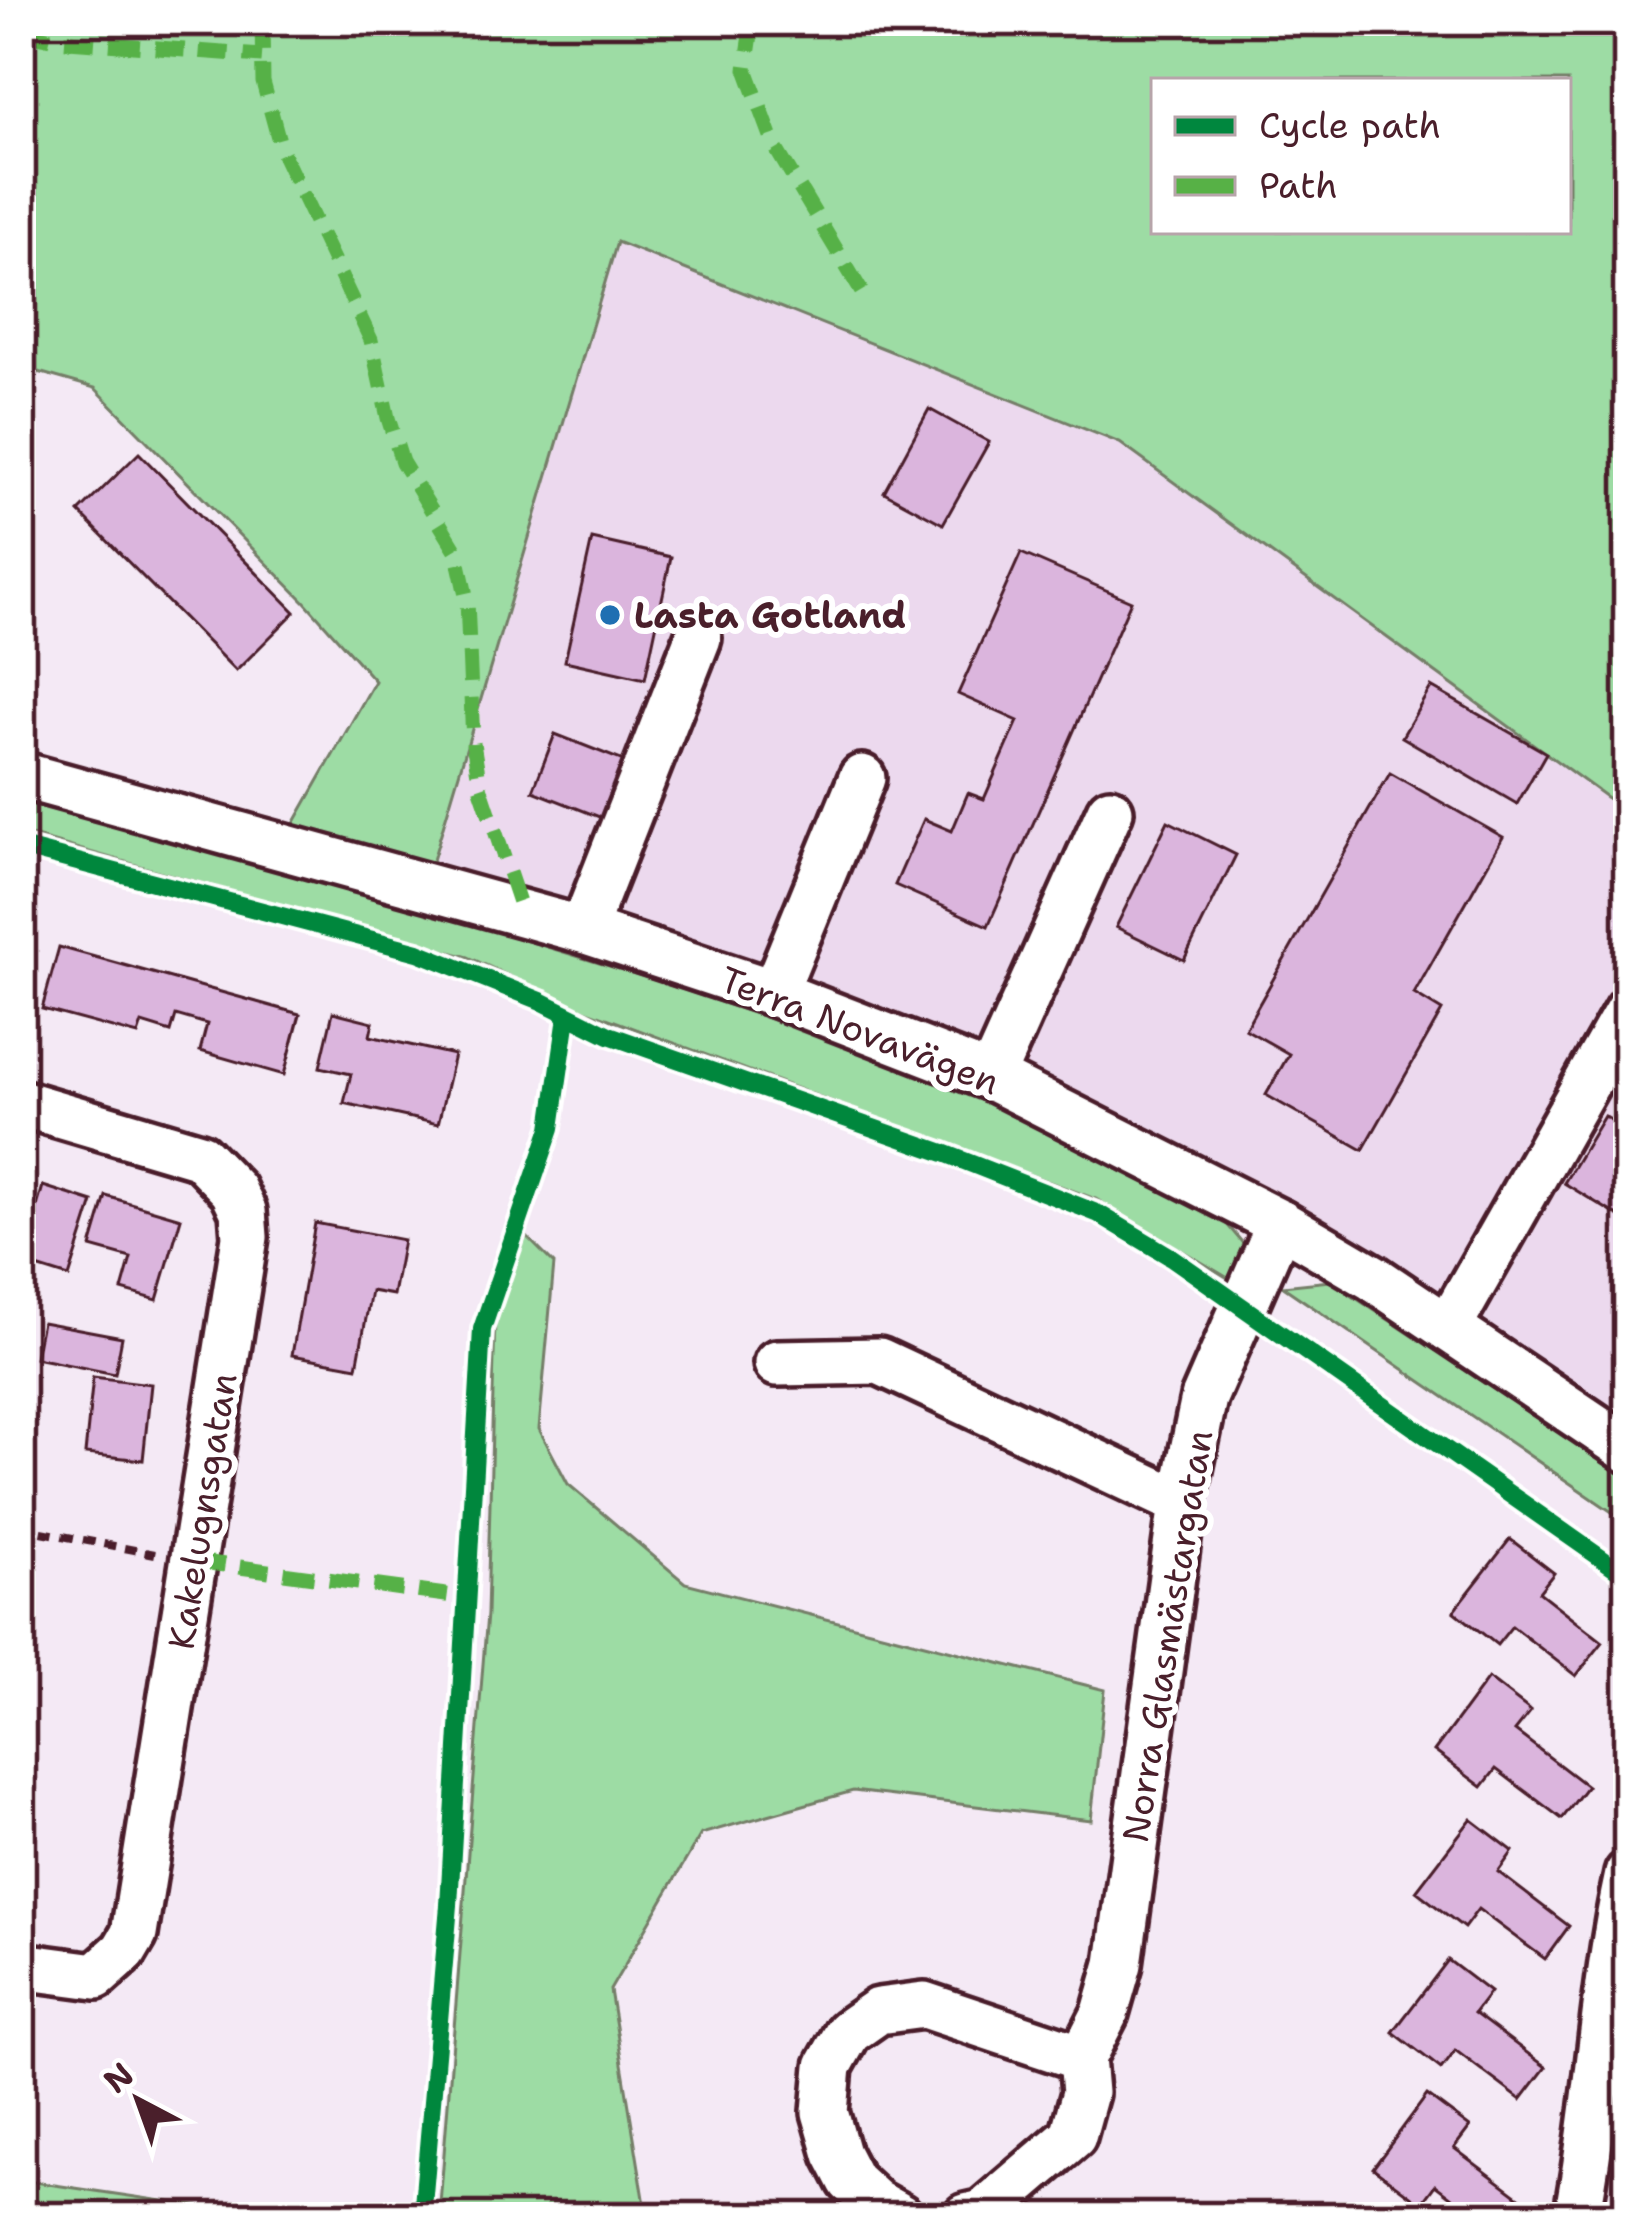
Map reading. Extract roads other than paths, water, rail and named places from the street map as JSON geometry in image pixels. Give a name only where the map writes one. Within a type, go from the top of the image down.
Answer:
[{"type":"street","points":[[584,930],[698,638]]},
{"type":"street","name":"Terra Novavägen","points":[[21,775],[584,930],[774,993],[991,1077],[1280,1223],[1628,1449]]},
{"type":"street","points":[[774,993],[862,778]]},
{"type":"street","points":[[991,1077],[1110,811]]},
{"type":"street","points":[[1448,1328],[1628,1010]]},
{"type":"street","name":"Kakelugnsgatan","points":[[21,1103],[200,1156],[233,1190],[243,1211],[245,1238],[134,1934],[124,1952],[96,1976],[21,1966]]},
{"type":"street","name":"Norra Glasmästargatan","points":[[967,2217],[983,2213],[1073,2136],[1085,2093],[1082,2058],[1105,2013],[1119,1964],[1182,1502],[1204,1398],[1280,1223]]},
{"type":"street","points":[[777,1363],[879,1361],[1182,1502]]},
{"type":"street","points":[[1577,2217],[1611,1952],[1628,1874]]},
{"type":"street","points":[[900,2217],[875,2204],[851,2181],[825,2112],[829,2066],[848,2032],[878,2011],[924,2006],[1082,2058]]},
{"type":"place","name":"Lasta Gotland","points":[[610,615]]}]
